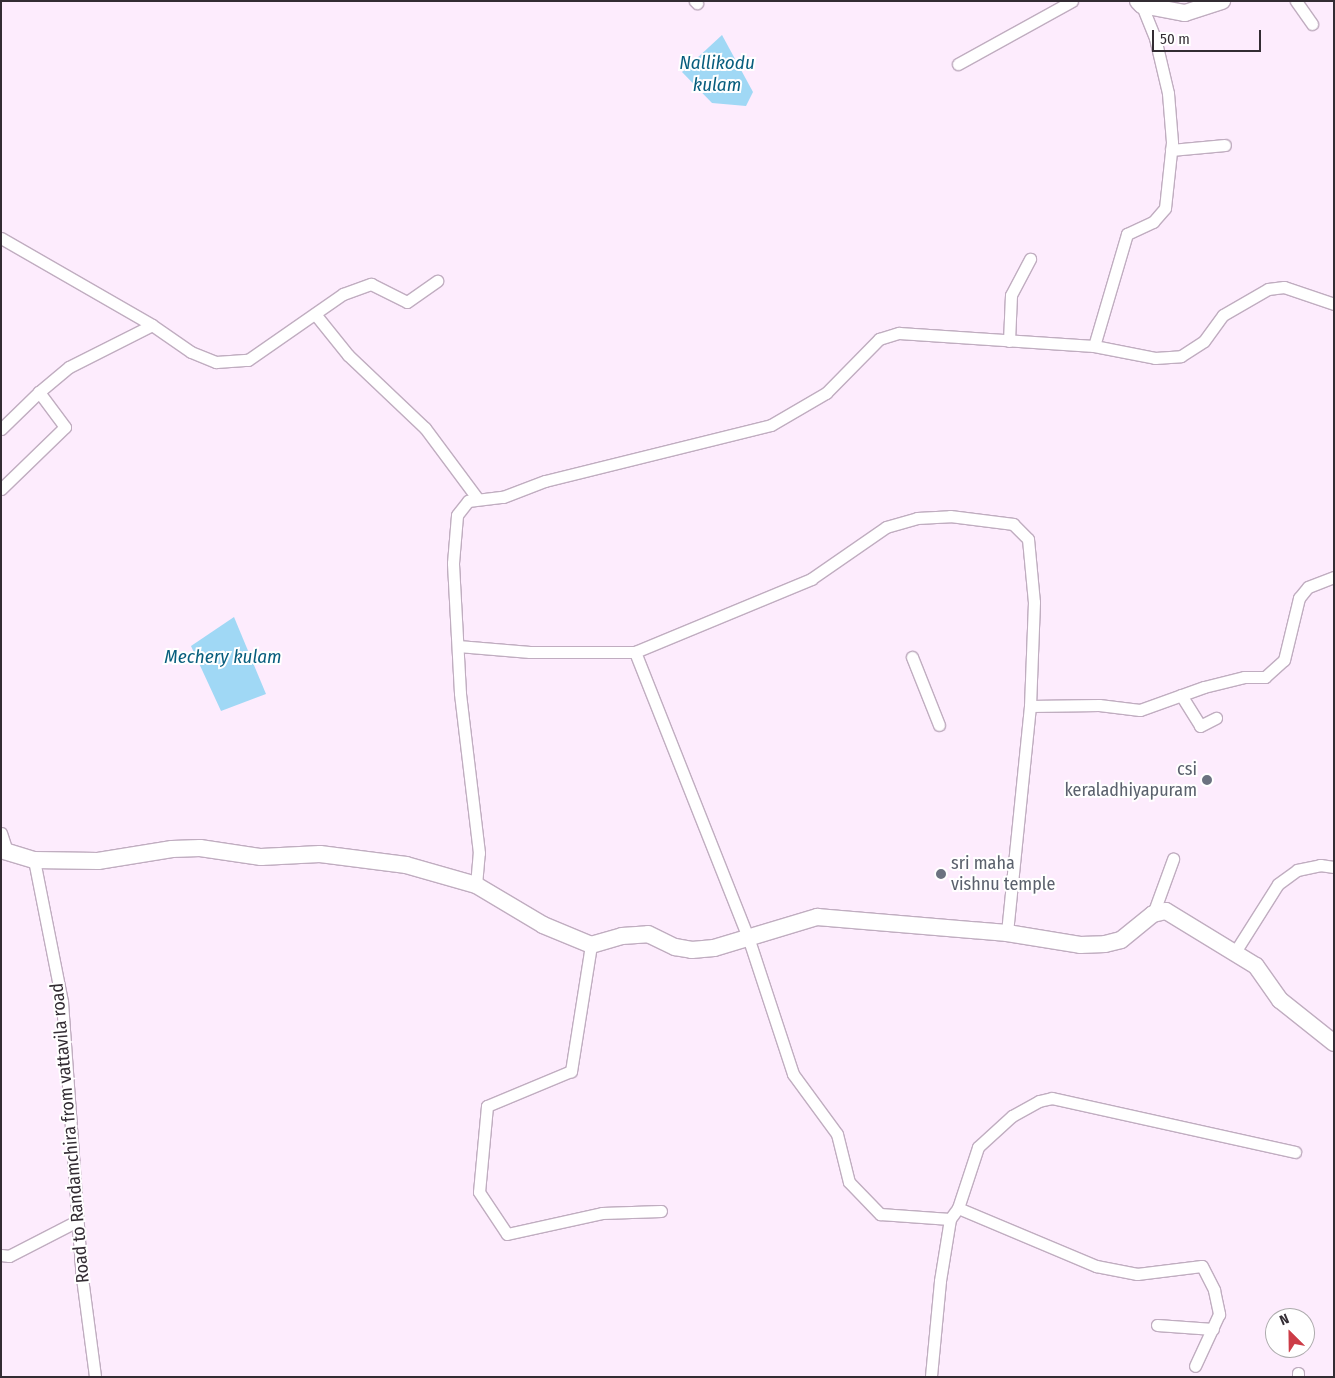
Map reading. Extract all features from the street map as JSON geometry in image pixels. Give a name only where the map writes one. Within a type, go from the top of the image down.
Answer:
[{"type":"street","points":[[958,64],[1072,1]]},
{"type":"street","points":[[1140,3],[1185,12],[1222,1]]},
{"type":"street","points":[[1296,1],[1312,24]]},
{"type":"street","points":[[1094,346],[1127,234],[1153,222],[1165,208],[1171,150],[1168,93],[1155,38],[1140,3]]},
{"type":"street","points":[[1171,150],[1225,145]]},
{"type":"street","points":[[1,238],[152,325],[191,352],[216,362],[248,360],[343,294],[371,284],[406,302],[437,282]]},
{"type":"street","points":[[1008,341],[1011,295],[1030,260]]},
{"type":"street","points":[[476,885],[479,853],[458,646],[453,563],[457,515],[468,501],[477,498],[503,497],[545,481],[772,425],[826,394],[880,339],[899,333],[1094,346],[1155,358],[1181,356],[1204,341],[1223,315],[1268,289],[1284,287],[1334,304]]},
{"type":"street","points":[[315,314],[348,355],[426,428],[477,498]]},
{"type":"street","points":[[1,429],[39,392],[69,368],[152,325]]},
{"type":"street","points":[[1,488],[65,428],[39,392]]},
{"type":"street","points":[[458,646],[530,652],[635,652],[812,578],[886,527],[917,518],[950,516],[1014,524],[1028,539],[1034,602],[1030,706],[1008,933]]},
{"type":"street","points":[[1030,706],[1099,705],[1140,710],[1181,695],[1244,677],[1265,677],[1278,669],[1284,660],[1299,598],[1308,587],[1334,577]]},
{"type":"street","points":[[635,652],[748,937],[793,1074],[837,1134],[849,1182],[880,1214],[950,1219]]},
{"type":"street","points":[[912,657],[939,725]]},
{"type":"street","points":[[1181,695],[1200,726],[1216,718]]},
{"type":"street","points":[[1,833],[4,851],[34,860],[98,861],[172,849],[200,848],[261,857],[320,854],[429,870],[476,885],[543,925],[591,945],[622,936],[648,934],[675,947],[692,950],[714,948],[817,917],[1008,933],[1080,945],[1105,944],[1131,935],[1153,914],[1173,859]]},
{"type":"street","name":"Road to Randamchira from vattavila road","points":[[34,860],[62,1002],[77,1221],[95,1377]]},
{"type":"street","points":[[1235,952],[1278,884],[1297,870],[1320,865],[1334,867]]},
{"type":"street","points":[[1153,914],[1166,911],[1184,920],[1256,966],[1290,1010],[1334,1043]]},
{"type":"street","points":[[591,945],[571,1071],[487,1106],[479,1192],[507,1234],[602,1213],[661,1212]]},
{"type":"street","points":[[931,1377],[940,1281],[950,1219],[958,1208],[978,1147],[1025,1107],[1052,1098],[1295,1152]]},
{"type":"street","points":[[958,1208],[1096,1266],[1137,1274],[1202,1266],[1214,1290],[1219,1314],[1195,1366]]},
{"type":"street","points":[[1,1255],[10,1256],[77,1221]]},
{"type":"street","points":[[1157,1325],[1213,1329]]},
{"type":"water","name":"Nallikodu kulam","points":[[722,35],[753,92],[746,106],[712,103],[682,72]]},
{"type":"water","name":"Mechery kulam","points":[[234,617],[266,694],[221,711],[191,646]]},
{"type":"place","name":"csi keraladhiyapuram","points":[[1207,780]]},
{"type":"place","name":"sri maha vishnu temple","points":[[941,874]]}]
